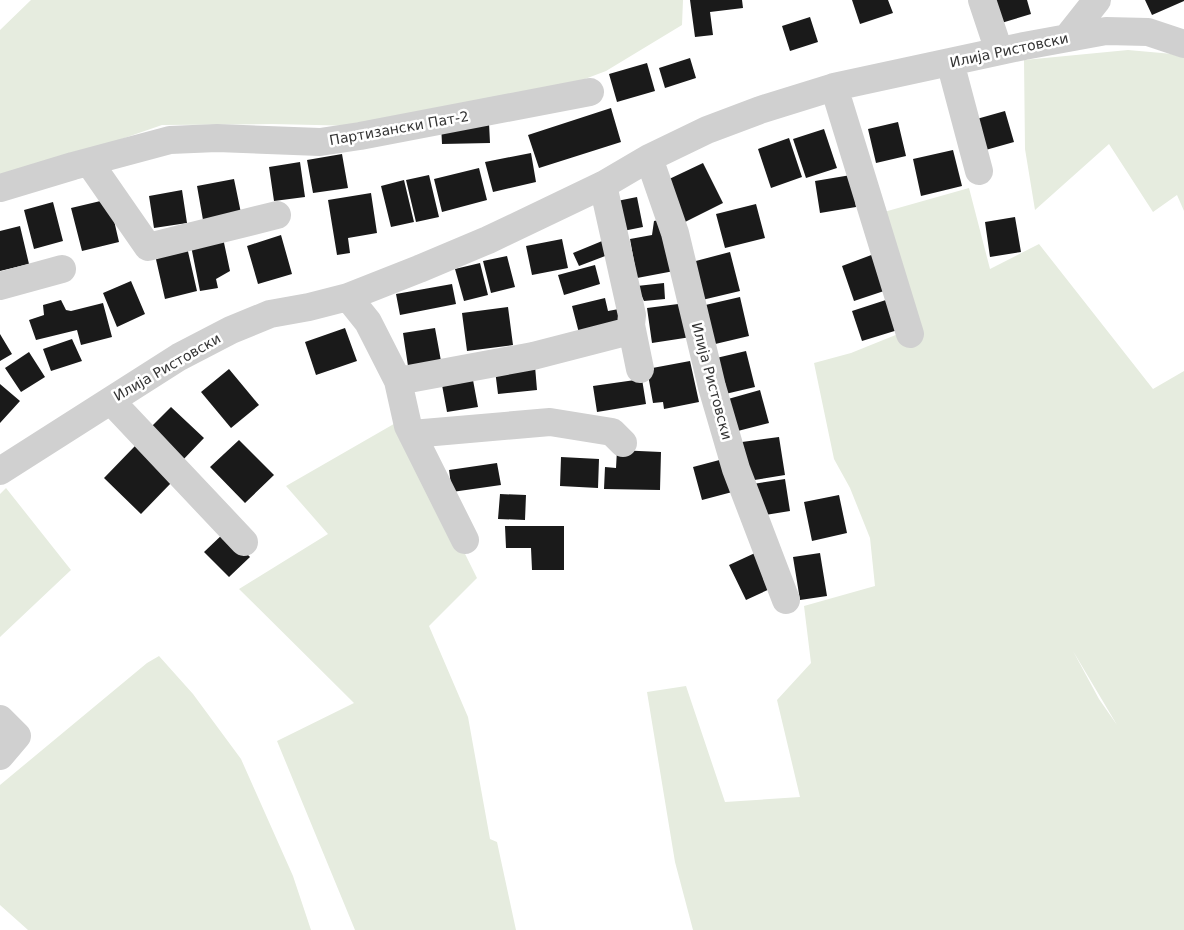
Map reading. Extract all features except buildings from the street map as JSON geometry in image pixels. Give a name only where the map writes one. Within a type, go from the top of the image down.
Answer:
[{"type":"street","points":[[982,0],[999,51]]},
{"type":"street","points":[[1067,38],[1097,0]]},
{"type":"street","name":"Илија Ристовски","points":[[0,471],[179,357],[232,330],[270,314],[348,297],[488,240],[603,185],[649,158],[716,127],[760,110],[834,87],[999,51],[1106,31],[1148,32],[1184,44]]},
{"type":"street","points":[[950,62],[979,170]]},
{"type":"street","points":[[834,87],[910,334]]},
{"type":"street","name":"Партизански Пат-2","points":[[0,188],[170,140],[217,138],[320,142],[590,92]]},
{"type":"street","name":"Илија Ристовски","points":[[649,158],[675,233],[712,387],[736,469],[786,600]]},
{"type":"street","points":[[89,162],[148,247],[277,215]]},
{"type":"street","points":[[603,185],[632,315],[631,325],[640,369]]},
{"type":"street","points":[[0,286],[62,269]]},
{"type":"street","points":[[348,297],[368,322],[398,381],[408,426],[465,540]]},
{"type":"street","points":[[398,381],[533,356],[626,332],[631,325]]},
{"type":"street","points":[[110,400],[244,542]]},
{"type":"street","points":[[412,434],[550,422],[612,432],[623,443]]},
{"type":"street","points":[[0,719],[18,736],[0,756]]},
{"type":"shaded area","points":[[31,0],[683,0],[682,25],[606,71],[532,99],[359,126],[272,124],[162,125],[0,181],[0,30]]},
{"type":"shaded area","points":[[1128,50],[1184,55],[1184,211],[1177,195],[1153,212],[1109,144],[1035,210],[1025,149],[1024,60]]},
{"type":"shaded area","points":[[969,188],[990,269],[1039,244],[1153,389],[1184,371],[1184,930],[693,930],[675,862],[647,692],[686,686],[725,802],[800,797],[777,700],[811,663],[804,606],[875,586],[870,538],[850,488],[834,459],[814,363],[851,353],[908,330],[884,212]],"holes":[[[1073,651],[1117,725],[1099,699]]]},
{"type":"shaded area","points":[[399,421],[477,578],[429,626],[468,717],[490,839],[497,842],[516,930],[355,930],[277,741],[354,703],[239,589],[328,534],[286,486]]},
{"type":"shaded area","points":[[6,488],[71,570],[0,637],[0,494]]},
{"type":"shaded area","points":[[159,656],[193,694],[241,759],[293,876],[311,930],[28,930],[0,905],[0,785],[147,663]]}]
